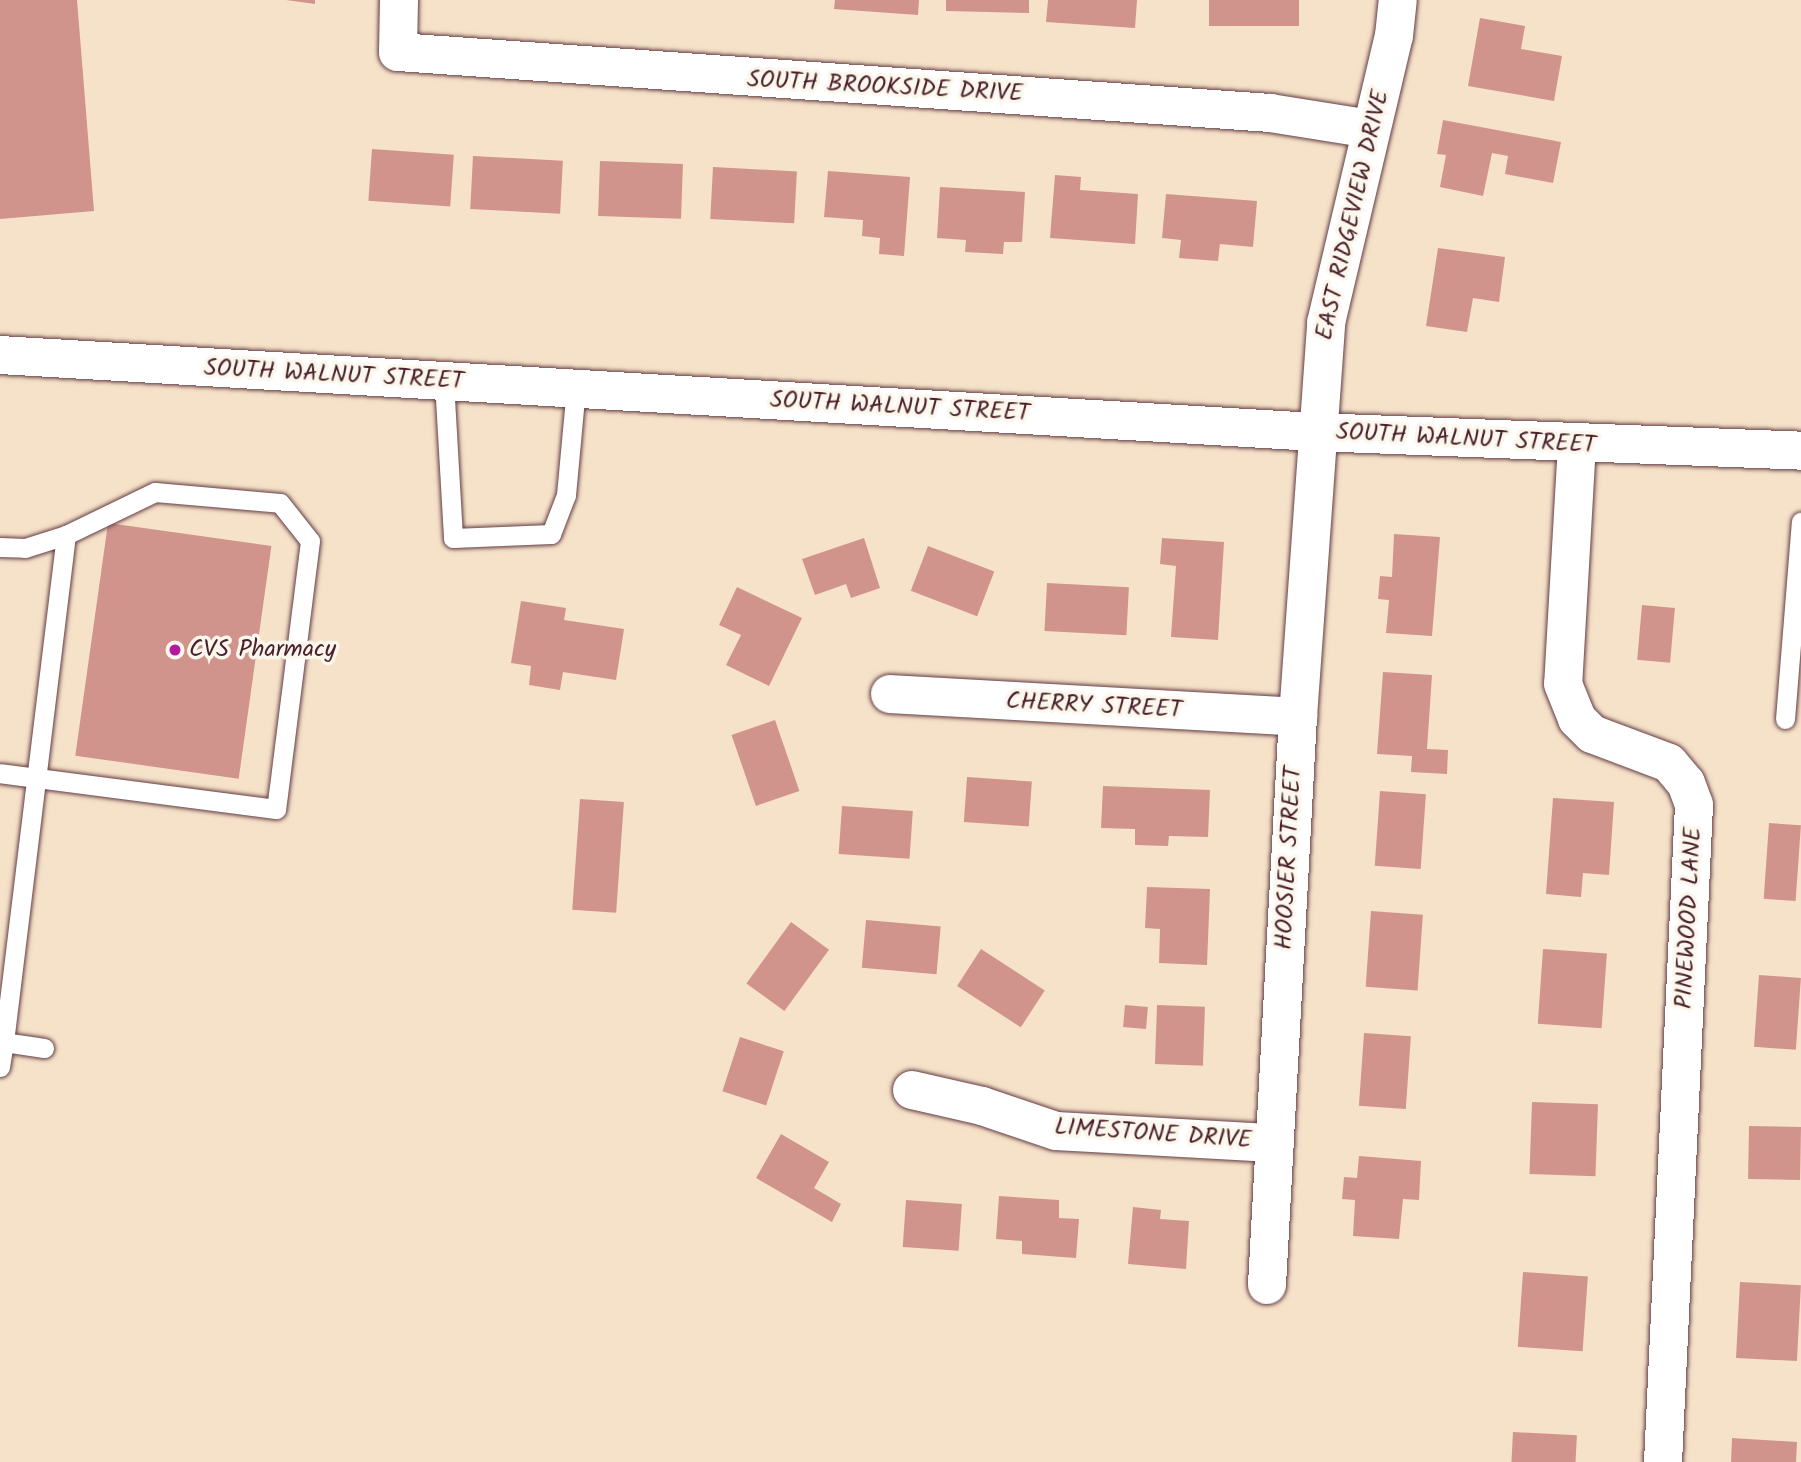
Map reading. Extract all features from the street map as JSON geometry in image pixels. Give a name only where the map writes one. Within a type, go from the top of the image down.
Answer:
[{"type":"street","name":"SOUTH BROOKSIDE DRIVE","points":[[399,0],[398,52],[1257,112],[1371,129]]},
{"type":"street","name":"EAST RIDGEVIEW DRIVE","points":[[1315,432],[1326,323],[1394,36],[1398,0]]},
{"type":"street","name":"SOUTH WALNUT STREET","points":[[0,355],[1315,432],[1801,451]]},
{"type":"street","name":"HOOSIER STREET","points":[[1267,1285],[1315,432]]},
{"type":"street","name":"PINEWOOD LANE","points":[[1577,444],[1563,684],[1577,719],[1592,734],[1669,763],[1686,783],[1694,805],[1663,1462]]},
{"type":"street","name":"CHERRY STREET","points":[[890,694],[1297,718]]},
{"type":"street","name":"LIMESTONE DRIVE","points":[[912,1090],[982,1105],[1056,1130],[1273,1143]]},
{"type":"lane","points":[[444,381],[453,538],[551,534],[566,495],[576,388]]},
{"type":"lane","points":[[0,547],[25,548],[66,536],[155,492],[280,503],[310,541],[276,809],[37,780],[0,773]]},
{"type":"lane","points":[[1785,719],[1801,522]]},
{"type":"lane","points":[[0,1067],[66,536]]},
{"type":"lane","points":[[4,1042],[44,1048]]},
{"type":"building","points":[[0,0],[77,0],[94,211],[0,219]]},
{"type":"building","points":[[286,0],[315,0],[315,4]]},
{"type":"building","points":[[835,0],[919,0],[918,15],[834,9]]},
{"type":"building","points":[[946,0],[1029,0],[1029,13],[946,11]]},
{"type":"building","points":[[1048,0],[1137,0],[1135,28],[1046,22]]},
{"type":"building","points":[[1209,0],[1299,0],[1299,26],[1209,26]]},
{"type":"building","points":[[1480,18],[1525,26],[1521,49],[1562,56],[1554,101],[1468,86]]},
{"type":"building","points":[[1443,120],[1561,142],[1553,183],[1505,174],[1508,156],[1492,153],[1483,196],[1440,187],[1446,155],[1437,154]]},
{"type":"building","points":[[372,149],[454,155],[450,207],[368,201]]},
{"type":"building","points":[[473,156],[563,161],[560,214],[470,209]]},
{"type":"building","points":[[600,161],[683,164],[681,219],[598,216]]},
{"type":"building","points":[[713,167],[797,171],[794,223],[710,219]]},
{"type":"building","points":[[828,171],[910,177],[904,256],[879,254],[880,238],[862,236],[863,220],[824,217]]},
{"type":"building","points":[[1055,175],[1081,177],[1080,190],[1138,194],[1135,244],[1050,238]]},
{"type":"building","points":[[940,187],[1025,192],[1022,242],[1004,242],[1003,254],[965,252],[966,240],[937,238]]},
{"type":"building","points":[[1166,194],[1257,201],[1253,247],[1220,244],[1218,261],[1179,258],[1181,240],[1162,238]]},
{"type":"building","points":[[1438,248],[1505,257],[1499,302],[1473,298],[1467,332],[1426,326]]},
{"type":"building","name":"CVS Pharmacy","points":[[108,523],[271,546],[239,779],[75,756]]},
{"type":"building","points":[[1394,534],[1440,537],[1432,636],[1386,633],[1389,600],[1378,599],[1380,576],[1392,577]]},
{"type":"building","points":[[864,538],[880,588],[851,598],[846,584],[815,595],[802,559]]},
{"type":"building","points":[[1162,538],[1224,542],[1218,640],[1171,637],[1176,566],[1160,564]]},
{"type":"building","points":[[928,546],[994,571],[977,616],[911,591]]},
{"type":"building","points":[[1047,583],[1129,587],[1126,635],[1044,631]]},
{"type":"building","points":[[737,587],[802,618],[769,686],[726,665],[741,635],[719,625]]},
{"type":"building","points":[[521,601],[566,608],[564,620],[624,629],[616,680],[563,672],[560,690],[529,685],[531,666],[511,663]]},
{"type":"building","points":[[1642,605],[1675,608],[1670,663],[1637,660]]},
{"type":"building","points":[[1383,672],[1432,675],[1427,749],[1448,750],[1447,774],[1411,772],[1412,756],[1377,754]]},
{"type":"building","points":[[775,720],[799,791],[756,806],[732,735]]},
{"type":"building","points":[[967,777],[1032,782],[1029,826],[964,822]]},
{"type":"building","points":[[1103,786],[1210,790],[1208,837],[1169,836],[1168,846],[1135,845],[1135,829],[1101,828]]},
{"type":"building","points":[[1380,791],[1426,794],[1421,869],[1375,866]]},
{"type":"building","points":[[1553,798],[1614,802],[1609,875],[1583,873],[1581,897],[1546,894]]},
{"type":"building","points":[[580,799],[624,802],[616,913],[572,910]]},
{"type":"building","points":[[842,806],[913,811],[909,859],[839,854]]},
{"type":"building","points":[[1769,823],[1801,825],[1796,901],[1764,899]]},
{"type":"building","points":[[1147,887],[1210,889],[1207,965],[1159,963],[1160,929],[1145,928]]},
{"type":"building","points":[[1371,911],[1423,915],[1418,990],[1366,987]]},
{"type":"building","points":[[866,920],[941,927],[937,974],[862,968]]},
{"type":"building","points":[[791,922],[829,950],[784,1011],[746,983]]},
{"type":"building","points":[[981,949],[1045,990],[1021,1027],[957,986]]},
{"type":"building","points":[[1543,949],[1607,953],[1602,1028],[1538,1024]]},
{"type":"building","points":[[1759,975],[1801,978],[1796,1050],[1754,1047]]},
{"type":"building","points":[[1125,1005],[1148,1007],[1146,1029],[1123,1027]]},
{"type":"building","points":[[1157,1005],[1205,1007],[1203,1066],[1155,1064]]},
{"type":"building","points":[[1364,1033],[1411,1036],[1406,1109],[1359,1106]]},
{"type":"building","points":[[740,1037],[784,1051],[766,1105],[722,1091]]},
{"type":"building","points":[[1532,1102],[1598,1104],[1595,1176],[1529,1174]]},
{"type":"building","points":[[1749,1126],[1801,1127],[1800,1180],[1748,1179]]},
{"type":"building","points":[[781,1134],[829,1162],[814,1188],[841,1204],[832,1222],[756,1178]]},
{"type":"building","points":[[1359,1156],[1421,1161],[1419,1200],[1403,1199],[1399,1239],[1353,1236],[1355,1200],[1342,1199],[1344,1177],[1357,1178]]},
{"type":"building","points":[[999,1196],[1059,1200],[1059,1218],[1079,1219],[1076,1258],[1022,1254],[1022,1241],[996,1239]]},
{"type":"building","points":[[906,1200],[962,1204],[959,1251],[903,1247]]},
{"type":"building","points":[[1133,1207],[1161,1210],[1160,1219],[1189,1221],[1186,1269],[1128,1264]]},
{"type":"building","points":[[1523,1272],[1588,1277],[1583,1351],[1518,1347]]},
{"type":"building","points":[[1740,1282],[1801,1285],[1797,1361],[1736,1358]]},
{"type":"building","points":[[1513,1432],[1577,1435],[1576,1462],[1511,1462]]},
{"type":"building","points":[[1732,1438],[1797,1442],[1796,1462],[1731,1462]]},
{"type":"place","name":"CVS Pharmacy","points":[[175,650]]}]
